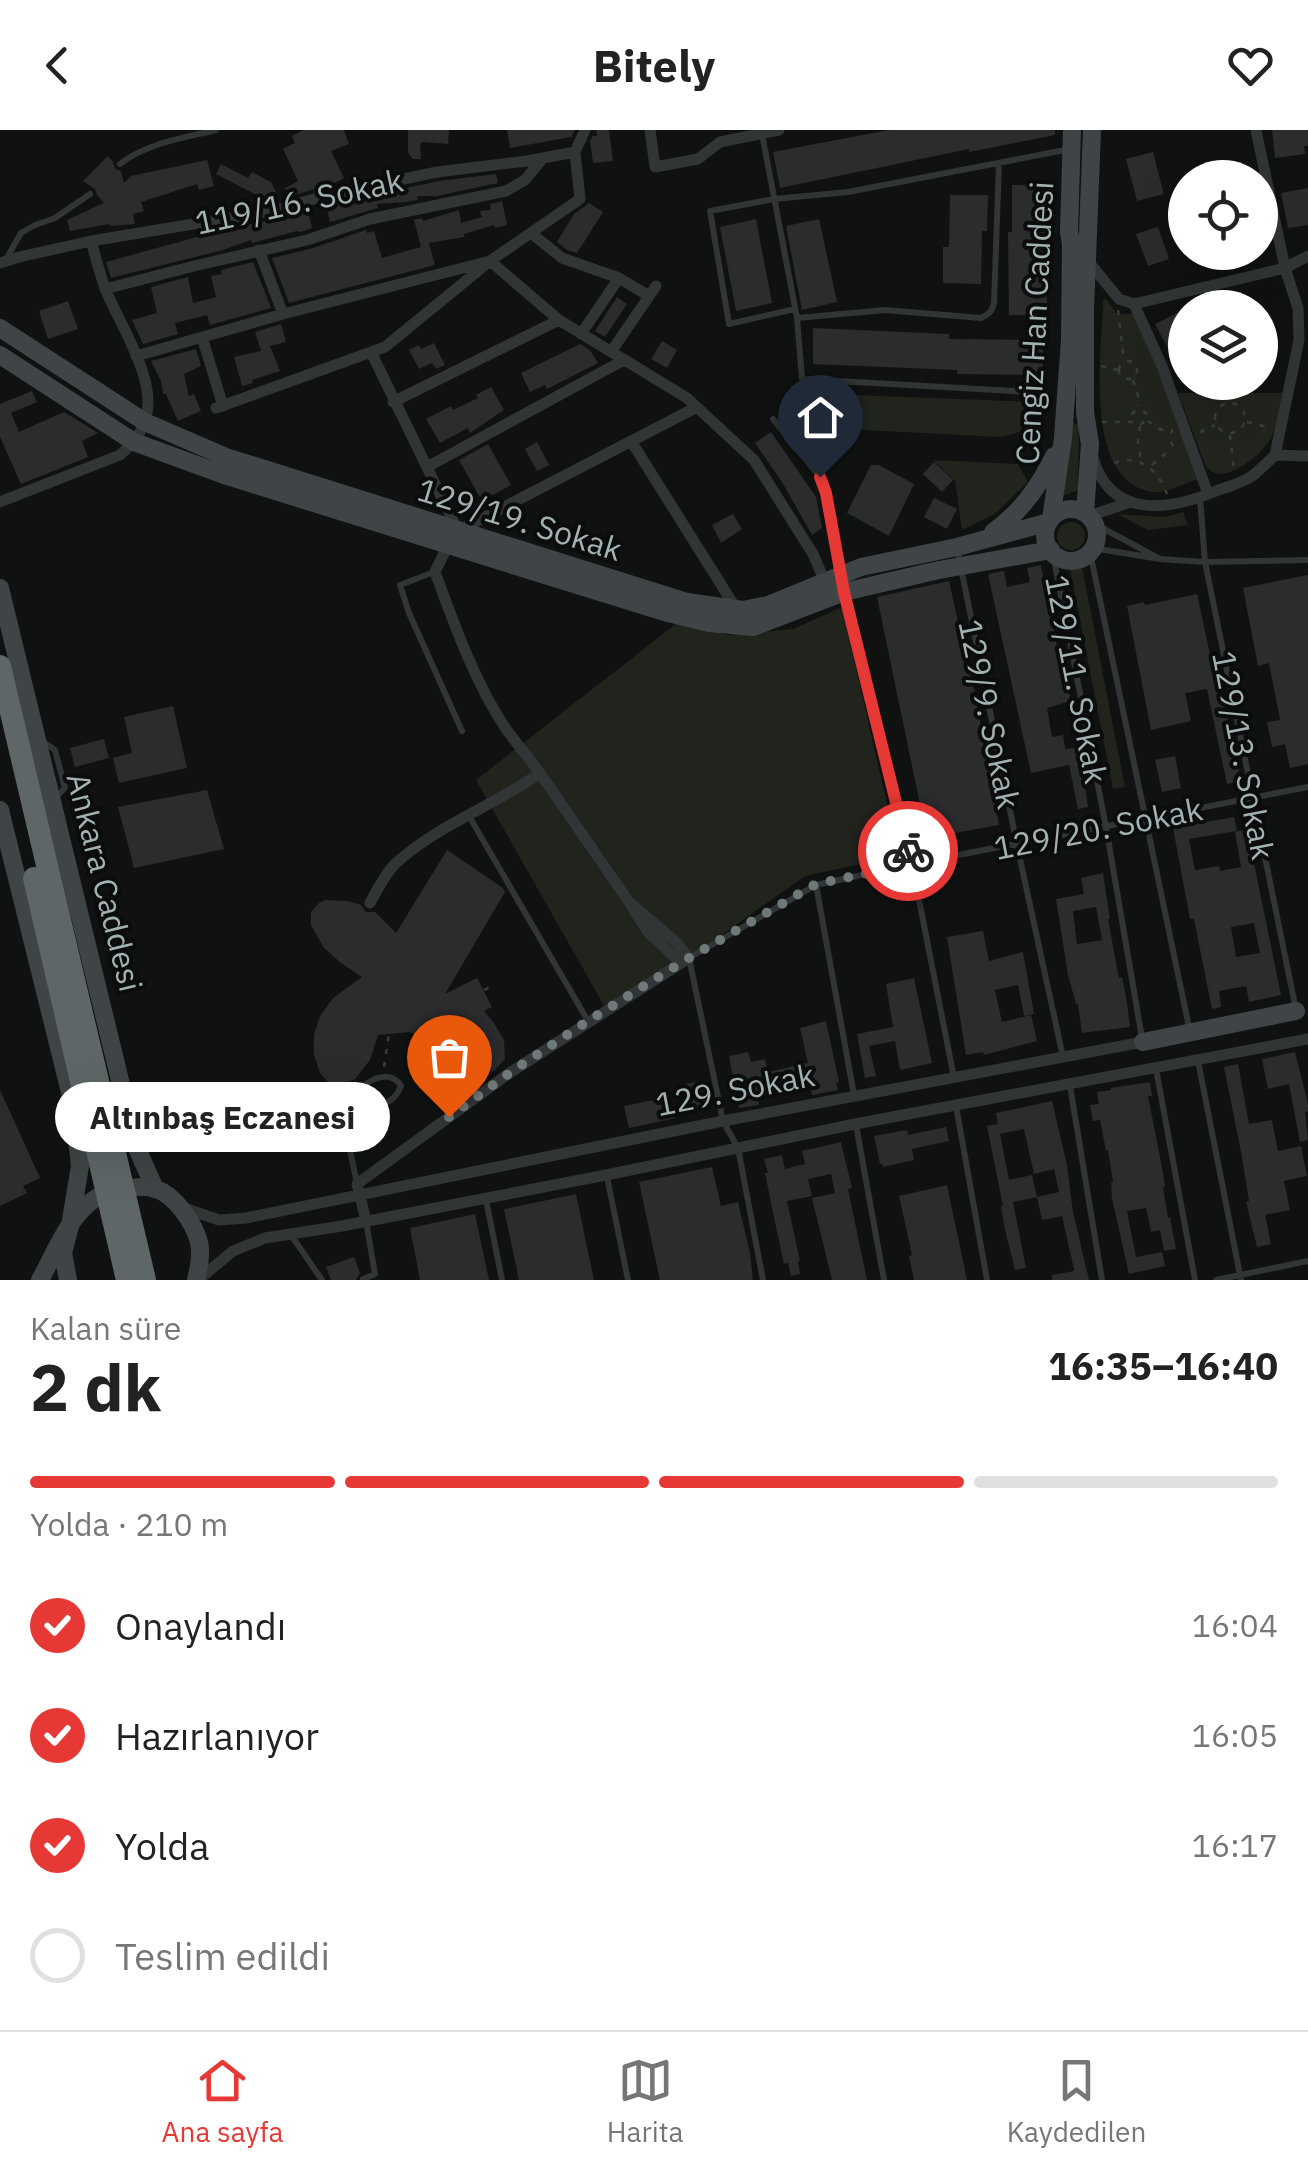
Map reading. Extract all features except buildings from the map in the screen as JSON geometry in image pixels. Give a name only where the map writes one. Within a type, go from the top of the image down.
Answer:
[{"type":"highway","name":"Ankara Caddesi","points":[[0,666],[145,1280]]},
{"type":"highway","name":"Ankara Caddesi","points":[[0,728],[127,1280]]},
{"type":"main road","name":"Cengiz Han Caddesi","points":[[1090,518],[1085,362],[1092,130]]},
{"type":"main road","name":"Cengiz Han Caddesi","points":[[1050,520],[1063,438],[1070,340],[1072,140]]},
{"type":"main road","name":"129/19. Sokak","points":[[0,328],[144,422],[253,467],[664,612],[709,624],[753,627],[861,567],[956,547],[1050,520]]},
{"type":"main road","name":"129/19. Sokak","points":[[0,355],[134,442],[227,476],[687,602],[738,610],[768,605],[837,583],[1052,552]]},
{"type":"main road","points":[[986,537],[1014,516],[1035,491],[1063,438]]},
{"type":"main road","points":[[1065,509],[1074,509],[1090,518],[1096,541],[1092,550],[1072,560],[1052,552],[1045,535],[1050,520],[1065,509]]},
{"type":"main road","name":"Ankara Caddesi","points":[[0,588],[136,1146],[156,1189],[187,1216],[198,1242],[197,1280]]},
{"type":"main road","points":[[0,810],[72,1104],[80,1166],[63,1253],[68,1280]]},
{"type":"main road","name":"129. Sokak","points":[[1143,1042],[1302,1010]]},
{"type":"main road","points":[[40,1280],[78,1214],[96,1198],[113,1190],[156,1189]]},
{"type":"street","points":[[202,338],[220,407],[385,347],[490,261],[580,199],[575,152],[585,130]]},
{"type":"street","points":[[650,130],[655,167],[698,159],[719,136],[778,130]]},
{"type":"street","points":[[1090,444],[1097,470],[1109,488],[1128,502],[1148,507],[1204,496],[1236,483],[1250,477],[1276,455],[1303,310],[1285,268],[1256,130]]},
{"type":"street","name":"119/16. Sokak","points":[[2,262],[91,241],[272,211],[328,194],[438,172],[575,152]]},
{"type":"street","points":[[106,289],[307,240],[370,218],[506,191],[525,180],[542,158]]},
{"type":"street","points":[[531,233],[562,258],[653,291],[611,352]]},
{"type":"street","points":[[0,502],[120,455],[134,442],[148,414],[148,392],[91,241]]},
{"type":"street","points":[[1071,244],[1118,299],[1134,304],[1285,268],[1308,256]]},
{"type":"street","points":[[260,250],[283,314]]},
{"type":"street","points":[[136,356],[490,261]]},
{"type":"street","points":[[490,261],[559,320],[697,407],[754,460],[813,554],[837,583]]},
{"type":"street","points":[[581,334],[619,278]]},
{"type":"street","points":[[1134,304],[1162,366],[1204,496]]},
{"type":"street","points":[[394,402],[559,320]]},
{"type":"street","points":[[370,352],[427,468],[453,538]]},
{"type":"street","points":[[427,468],[624,360]]},
{"type":"street","points":[[685,960],[676,942],[629,902],[505,727],[458,634],[435,572],[453,538],[697,407]]},
{"type":"street","points":[[630,442],[738,610]]},
{"type":"street","points":[[1276,455],[1308,456]]},
{"type":"street","points":[[1090,518],[1128,502]]},
{"type":"street","points":[[370,903],[396,863],[540,773]]},
{"type":"street","name":"129/20. Sokak","points":[[358,1190],[511,1072],[685,960]]},
{"type":"street","name":"129. Sokak","points":[[197,1280],[218,1262],[265,1238],[366,1222],[956,1104],[1308,1039]]},
{"type":"street","name":"129. Sokak","points":[[175,1204],[219,1220],[246,1218],[358,1190],[1143,1042]]},
{"type":"street","points":[[358,1190],[366,1222]]},
{"type":"lane","points":[[120,164],[152,146],[216,130]]},
{"type":"lane","points":[[762,134],[796,314],[802,379],[1046,394]]},
{"type":"lane","points":[[1000,163],[994,303],[989,314],[982,318],[885,310],[796,314],[729,324],[710,211],[848,192],[1000,163],[1072,140]]},
{"type":"lane","points":[[2,262],[21,233],[55,218],[90,194]]},
{"type":"lane","points":[[773,419],[820,477],[826,493],[837,583],[912,864],[954,1078]]},
{"type":"lane","name":"129/13. Sokak","points":[[1204,496],[1205,562],[1253,798],[1302,1010]]},
{"type":"lane","points":[[1090,518],[1160,558]]},
{"type":"lane","name":"129/9. Sokak","points":[[956,547],[1063,1056]]},
{"type":"lane","points":[[1092,550],[1205,562],[1308,560]]},
{"type":"lane","name":"129/11. Sokak","points":[[1092,550],[1190,1033]]},
{"type":"lane","name":"129/11. Sokak","points":[[1052,552],[1143,1042]]},
{"type":"lane","points":[[435,572],[400,585],[462,731]]},
{"type":"lane","name":"129/20. Sokak","points":[[685,960],[816,884],[1308,787]]},
{"type":"lane","points":[[470,816],[588,1021]]},
{"type":"lane","points":[[816,884],[854,1097]]},
{"type":"lane","points":[[685,960],[694,980],[724,1121],[738,1148],[763,1280]]},
{"type":"lane","points":[[1198,1060],[1240,1278]]},
{"type":"lane","points":[[1156,1068],[1196,1280]]},
{"type":"lane","points":[[358,1190],[340,1103],[359,1098],[377,1106],[396,1096],[401,1088],[394,1078],[383,1076],[365,1084],[359,1098]]},
{"type":"lane","points":[[1069,1084],[1102,1280]]},
{"type":"lane","points":[[956,1104],[987,1280]]},
{"type":"lane","points":[[855,1124],[884,1280]]},
{"type":"lane","points":[[606,1175],[628,1280]]},
{"type":"lane","points":[[486,1198],[502,1280]]},
{"type":"lane","points":[[362,1280],[375,1274],[366,1222]]},
{"type":"lane","points":[[290,1234],[322,1280]]},
{"type":"lane","points":[[1216,1280],[1308,1261]]},
{"type":"path","points":[[1118,299],[1124,362],[1119,371]]},
{"type":"path","points":[[1085,362],[1119,371],[1124,379],[1132,379],[1138,372],[1136,364],[1124,362]]},
{"type":"path","points":[[1132,379],[1138,410]]},
{"type":"path","points":[[1231,403],[1244,411],[1245,421],[1240,430],[1230,434],[1216,424],[1217,410],[1231,403]]},
{"type":"path","points":[[1133,422],[1132,414],[1138,410]]},
{"type":"path","points":[[1138,410],[1146,413],[1146,420]]},
{"type":"path","points":[[1086,418],[1140,425]]},
{"type":"path","points":[[1142,462],[1138,442],[1140,425],[1146,420]]},
{"type":"path","points":[[1146,420],[1171,433]]},
{"type":"path","points":[[1245,421],[1281,430]]},
{"type":"path","points":[[1188,438],[1216,424]]},
{"type":"path","points":[[1230,434],[1236,483]]},
{"type":"path","points":[[1150,467],[1174,447]]},
{"type":"path","points":[[1114,463],[1142,462],[1150,467],[1160,477],[1170,505]]},
{"type":"path","points":[[484,990],[495,985]]},
{"type":"path","points":[[383,1076],[388,1034]]},
{"type":"shaded area","points":[[1106,299],[1117,314],[1134,314],[1198,479],[1153,492],[1130,483],[1115,465],[1101,412]]},
{"type":"shaded area","points":[[799,393],[1037,402],[1020,432],[1001,437],[825,428]]},
{"type":"shaded area","points":[[1278,393],[1282,393],[1270,441],[1252,460],[1221,474],[1206,467],[1181,400],[1278,400]]},
{"type":"shaded area","points":[[1073,423],[1079,424],[1078,490],[1060,497]]},
{"type":"shaded area","points":[[933,460],[1018,464],[1028,482],[996,513],[962,530],[955,481]]},
{"type":"shaded area","points":[[1183,512],[1188,525],[1148,530],[1117,514],[1165,517]]},
{"type":"shaded area","points":[[1071,522],[1081,526],[1085,536],[1081,546],[1071,550],[1061,546],[1057,536],[1061,526]]},
{"type":"shaded area","points":[[1082,567],[1125,787],[1113,789],[1070,569]]},
{"type":"shaded area","points":[[842,607],[899,856],[805,876],[607,1011],[476,780],[677,623],[728,635],[793,629]]},
{"type":"way so far","points":[[449,1117],[588,1021],[816,884],[912,864],[908,851]]},
{"type":"place","name":"Altınbaş Eczanesi","points":[[449,1117]]},
{"type":"route","points":[[820,477],[908,851]]}]
